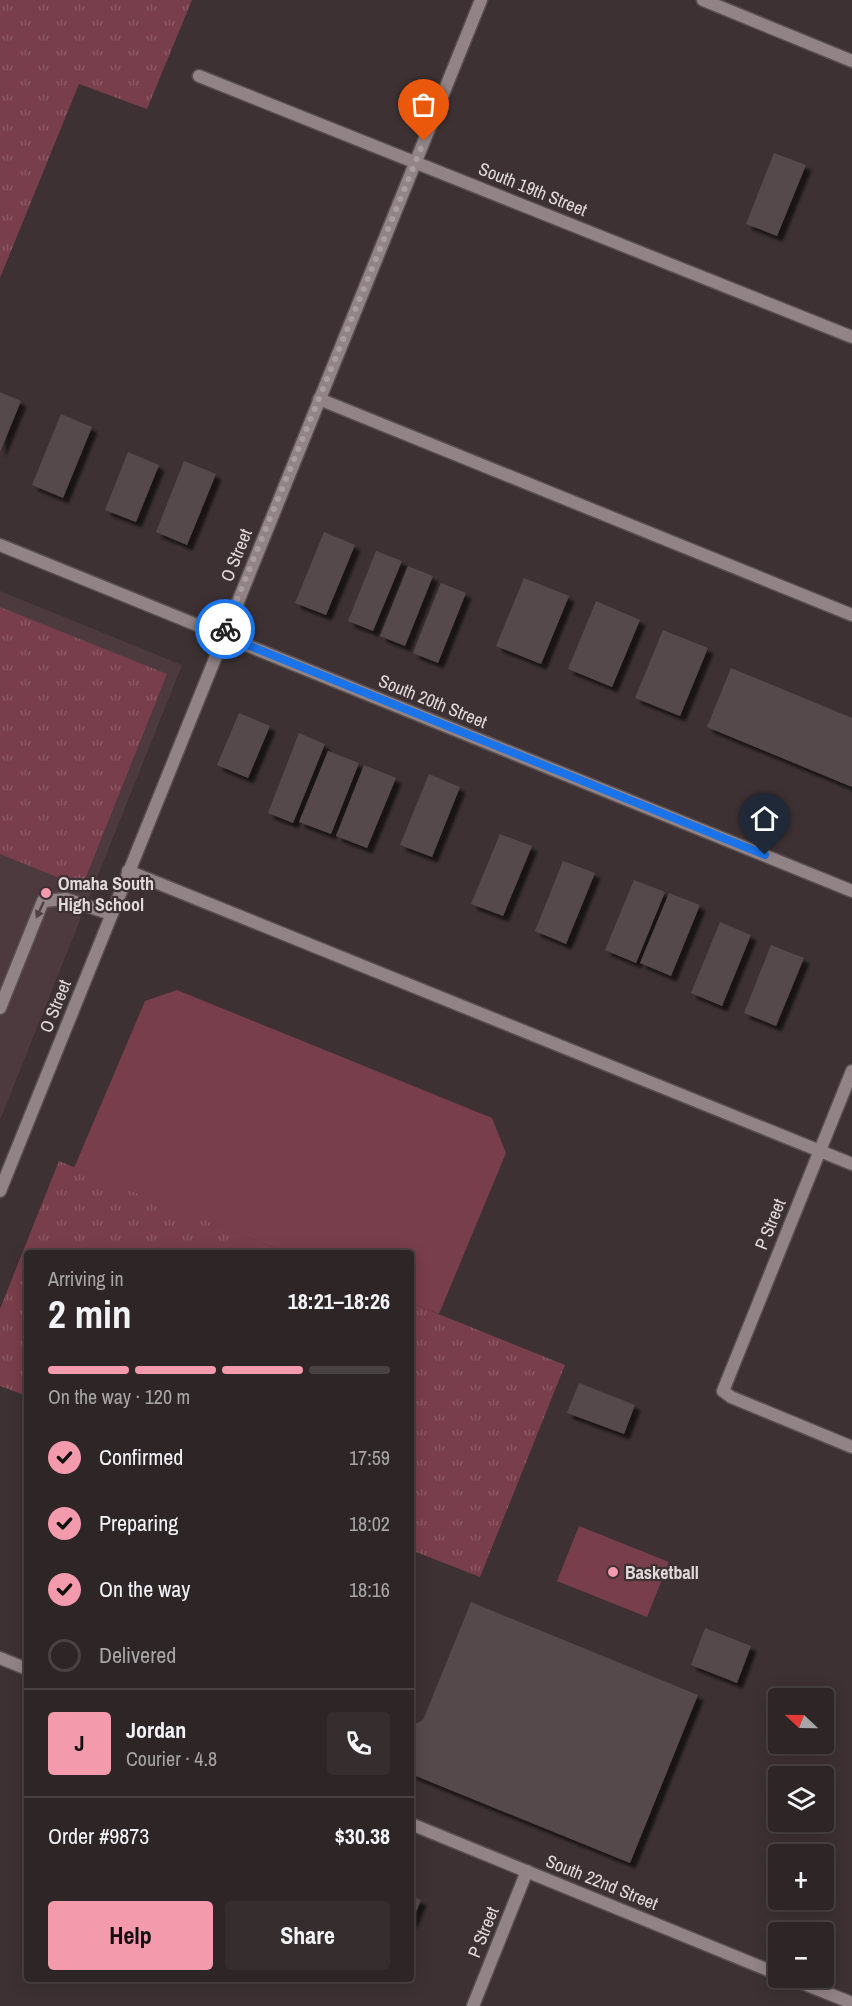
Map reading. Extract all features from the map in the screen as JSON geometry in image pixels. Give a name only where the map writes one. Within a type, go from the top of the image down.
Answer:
[{"type":"street","name":"O Street","points":[[0,1191],[481,0]]},
{"type":"street","points":[[703,0],[852,61]]},
{"type":"street","name":"South 19th Street","points":[[199,76],[852,337]]},
{"type":"street","points":[[319,399],[852,615]]},
{"type":"street","name":"South 20th Street","points":[[0,545],[852,891]]},
{"type":"street","points":[[128,871],[852,1164]]},
{"type":"street","points":[[0,1008],[43,901],[66,899],[111,914]]},
{"type":"street","name":"P Street","points":[[852,1071],[723,1391],[731,1397],[852,1447]]},
{"type":"street","points":[[0,1658],[24,1668]]},
{"type":"street","name":"South 22nd Street","points":[[414,1825],[768,1970]]},
{"type":"street","name":"P Street","points":[[473,2006],[527,1871]]},
{"type":"street","points":[[814,1988],[852,2003]]},
{"type":"shaded area","name":"Omaha South High School","points":[[0,591],[182,665],[0,1120]]},
{"type":"green space","points":[[0,0],[192,0],[147,109],[79,84],[0,278]]},
{"type":"green space","name":"Omaha South High School","points":[[0,607],[167,674],[82,887],[0,854]]},
{"type":"green space","points":[[177,990],[492,1118],[506,1153],[439,1314],[414,1304],[414,1250],[280,1250],[74,1168],[145,1001]]},
{"type":"green space","points":[[59,1161],[280,1250],[24,1250],[24,1395],[0,1386],[0,1309]]},
{"type":"green space","points":[[414,1304],[565,1365],[480,1577],[414,1551]]},
{"type":"green space","name":"Basketball","points":[[579,1526],[669,1562],[647,1617],[557,1581]]},
{"type":"building","points":[[774,153],[806,165],[777,236],[746,224]]},
{"type":"building","points":[[0,392],[21,401],[0,452]]},
{"type":"building","points":[[61,414],[92,427],[63,498],[32,485]]},
{"type":"building","points":[[128,452],[159,465],[136,522],[105,510]]},
{"type":"building","points":[[184,461],[216,474],[187,545],[156,532]]},
{"type":"building","points":[[324,532],[355,545],[326,615],[295,603]]},
{"type":"building","points":[[376,551],[402,561],[373,631],[348,621]]},
{"type":"building","points":[[408,566],[433,576],[405,646],[380,636]]},
{"type":"building","points":[[524,578],[569,596],[541,664],[496,646]]},
{"type":"building","points":[[441,583],[466,593],[438,663],[413,653]]},
{"type":"building","points":[[596,601],[640,620],[612,687],[568,669]]},
{"type":"building","points":[[663,630],[708,648],[680,716],[635,698]]},
{"type":"building","points":[[731,668],[852,718],[852,787],[707,727]]},
{"type":"building","points":[[239,713],[270,726],[248,778],[217,765]]},
{"type":"building","points":[[299,733],[325,744],[293,823],[268,813]]},
{"type":"building","points":[[328,751],[359,763],[331,834],[299,822]]},
{"type":"building","points":[[364,765],[396,778],[367,848],[336,836]]},
{"type":"building","points":[[429,774],[460,787],[432,857],[400,845]]},
{"type":"building","points":[[500,834],[532,846],[503,916],[471,904]]},
{"type":"building","points":[[563,861],[595,873],[566,944],[535,931]]},
{"type":"building","points":[[634,880],[665,892],[636,963],[605,950]]},
{"type":"building","points":[[669,893],[700,905],[671,976],[640,963]]},
{"type":"building","points":[[720,922],[751,935],[722,1006],[691,993]]},
{"type":"building","points":[[771,945],[804,958],[776,1026],[744,1013]]},
{"type":"building","points":[[579,1383],[635,1405],[624,1434],[567,1413]]},
{"type":"building","points":[[471,1602],[698,1695],[630,1863],[414,1775],[414,1724],[423,1720]]},
{"type":"building","points":[[705,1628],[751,1646],[737,1683],[691,1665]]},
{"type":"building","points":[[414,1897],[421,1900],[414,1917]]},
{"type":"way so far","points":[[225,629],[424,141]]},
{"type":"place","name":"Omaha South High School","points":[[46,893]]},
{"type":"place","name":"Basketball","points":[[613,1572]]},
{"type":"route","points":[[225,629],[223,635],[765,855]]}]
